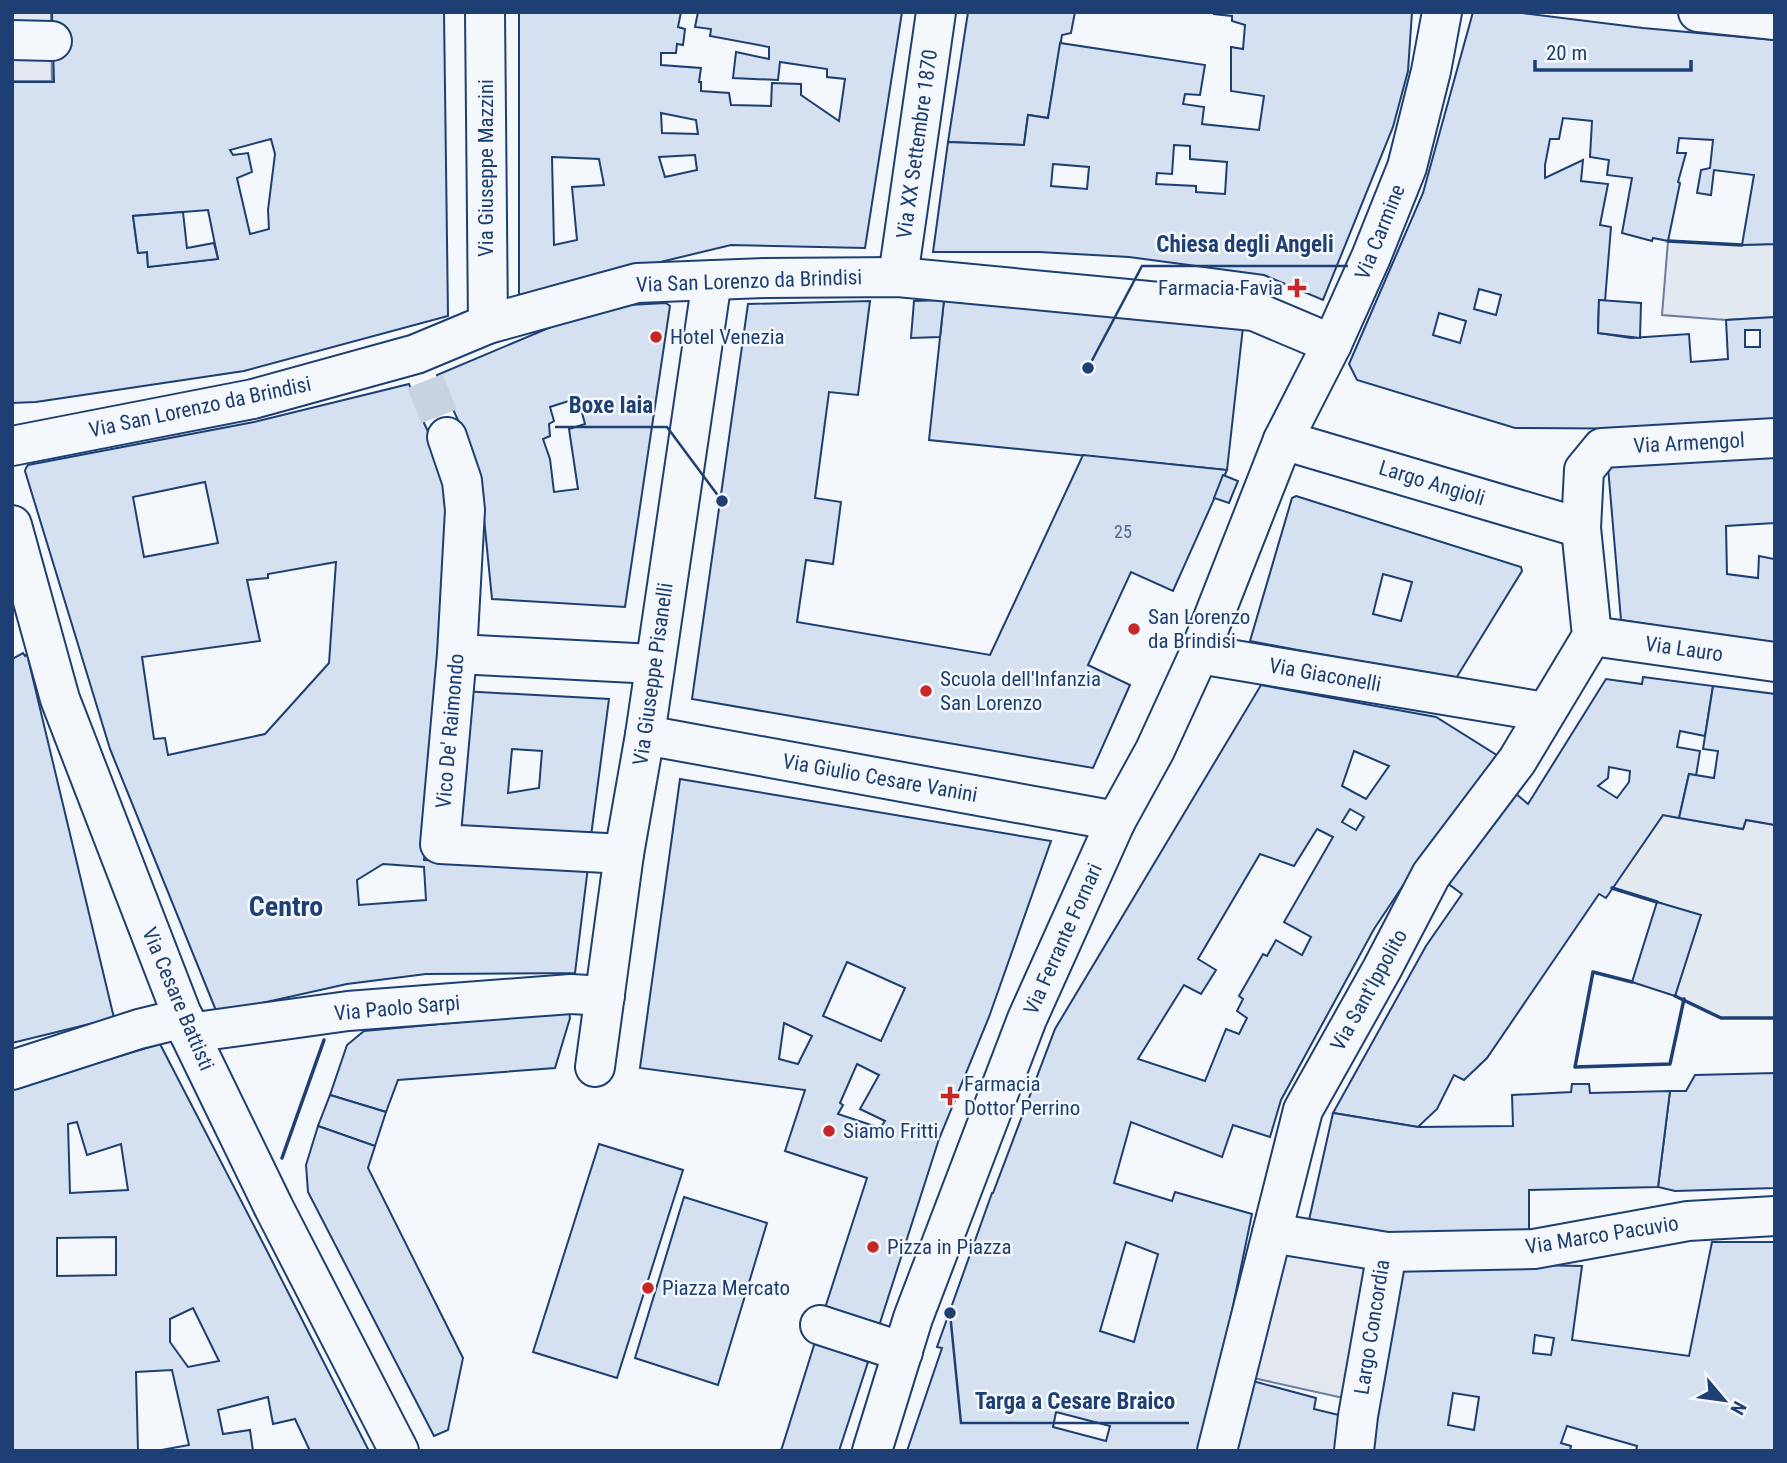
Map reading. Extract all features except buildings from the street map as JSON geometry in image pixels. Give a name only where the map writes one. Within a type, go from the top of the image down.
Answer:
[{"type":"street","name":"Via Giuseppe Mazzini","points":[[485,12],[488,324]]},
{"type":"street","name":"Via XX Settembre 1870","points":[[898,277],[936,12]]},
{"type":"street","name":"Via Carmine","points":[[1283,440],[1332,344],[1407,167],[1431,71],[1442,12]]},
{"type":"street","points":[[1698,12],[1775,20]]},
{"type":"street","points":[[12,40],[51,41]]},
{"type":"street","name":"Via San Lorenzo da Brindisi","points":[[12,446],[421,368],[488,324],[637,283],[898,277],[1254,311],[1332,344]]},
{"type":"street","name":"Via Giuseppe Pisanelli","points":[[596,1067],[624,854],[645,735],[712,280]]},
{"type":"street","name":"Vico De' Raimondo","points":[[447,437],[462,481],[465,510],[457,654],[440,844],[624,854]]},
{"type":"street","name":"Via Armengol","points":[[1581,527],[1584,470],[1602,448],[1775,438]]},
{"type":"street","name":"Largo Angioli","points":[[1283,440],[1581,527]]},
{"type":"street","name":"Via Ferrante Fornari","points":[[872,1451],[918,1305],[1027,1019],[1116,821],[1155,750],[1199,654],[1283,440]]},
{"type":"street","name":"Via Cesare Battisti","points":[[12,525],[23,603],[186,1025],[274,1208],[399,1451]]},
{"type":"street","points":[[1545,712],[1592,636],[1581,527]]},
{"type":"street","name":"Via Lauro","points":[[1592,636],[1775,662]]},
{"type":"street","points":[[457,654],[654,664]]},
{"type":"street","name":"Via Giaconelli","points":[[1199,654],[1545,712]]},
{"type":"street","name":"Via Sant'Ippolito","points":[[1272,1233],[1303,1110],[1382,970],[1431,875],[1512,768],[1545,712]]},
{"type":"street","name":"Via Giulio Cesare Vanini","points":[[645,735],[1116,821]]},
{"type":"street","name":"Via Paolo Sarpi","points":[[12,1070],[139,1029],[571,994],[605,996]]},
{"type":"street","name":"Via Marco Pacuvio","points":[[1387,1252],[1534,1249],[1688,1221],[1775,1216]]},
{"type":"street","points":[[1217,1451],[1272,1233]]},
{"type":"street","name":"Largo Concordia","points":[[1272,1233],[1387,1252],[1356,1433]]},
{"type":"street","points":[[820,1325],[903,1352]]},
{"type":"shaded area","points":[[12,12],[51,12],[52,81],[12,81]]},
{"type":"shaded area","points":[[1668,241],[1775,244],[1775,317],[1726,320],[1662,315]]},
{"type":"shaded area","points":[[1663,815],[1743,829],[1746,820],[1775,825],[1775,1018],[1721,1018],[1675,996],[1700,916],[1612,888]]},
{"type":"shaded area","points":[[1280,1244],[1375,1262],[1348,1399],[1249,1377]]},
{"type":"tunnel","points":[[425,381],[447,437]]},
{"type":"wall","points":[[1668,241],[1742,245]]},
{"type":"wall","points":[[1612,888],[1657,902]]},
{"type":"wall","points":[[1632,982],[1593,972],[1575,1067],[1670,1064],[1684,999]]},
{"type":"wall","points":[[1675,996],[1721,1018],[1775,1018]]},
{"type":"wall","points":[[282,1158],[324,1040]]},
{"type":"place","name":"Farmacia Favia","points":[[1297,288]]},
{"type":"place","name":"Hotel Venezia","points":[[656,337]]},
{"type":"place","name":"Chiesa degli Angeli","points":[[1088,368]]},
{"type":"place","name":"Boxe Iaia","points":[[722,501]]},
{"type":"place","name":"San Lorenzo da Brindisi","points":[[1134,629]]},
{"type":"place","name":"Scuola dell'Infanzia San Lorenzo","points":[[926,691]]},
{"type":"place","name":"Farmacia Dottor Perrino","points":[[950,1096]]},
{"type":"place","name":"Siamo Fritti","points":[[829,1131]]},
{"type":"place","name":"Pizza in Piazza","points":[[873,1247]]},
{"type":"place","name":"Piazza Mercato","points":[[648,1288]]},
{"type":"place","name":"Targa a Cesare Braico","points":[[950,1313]]},
{"type":"district","name":"Centro","points":[[286,906]]}]
